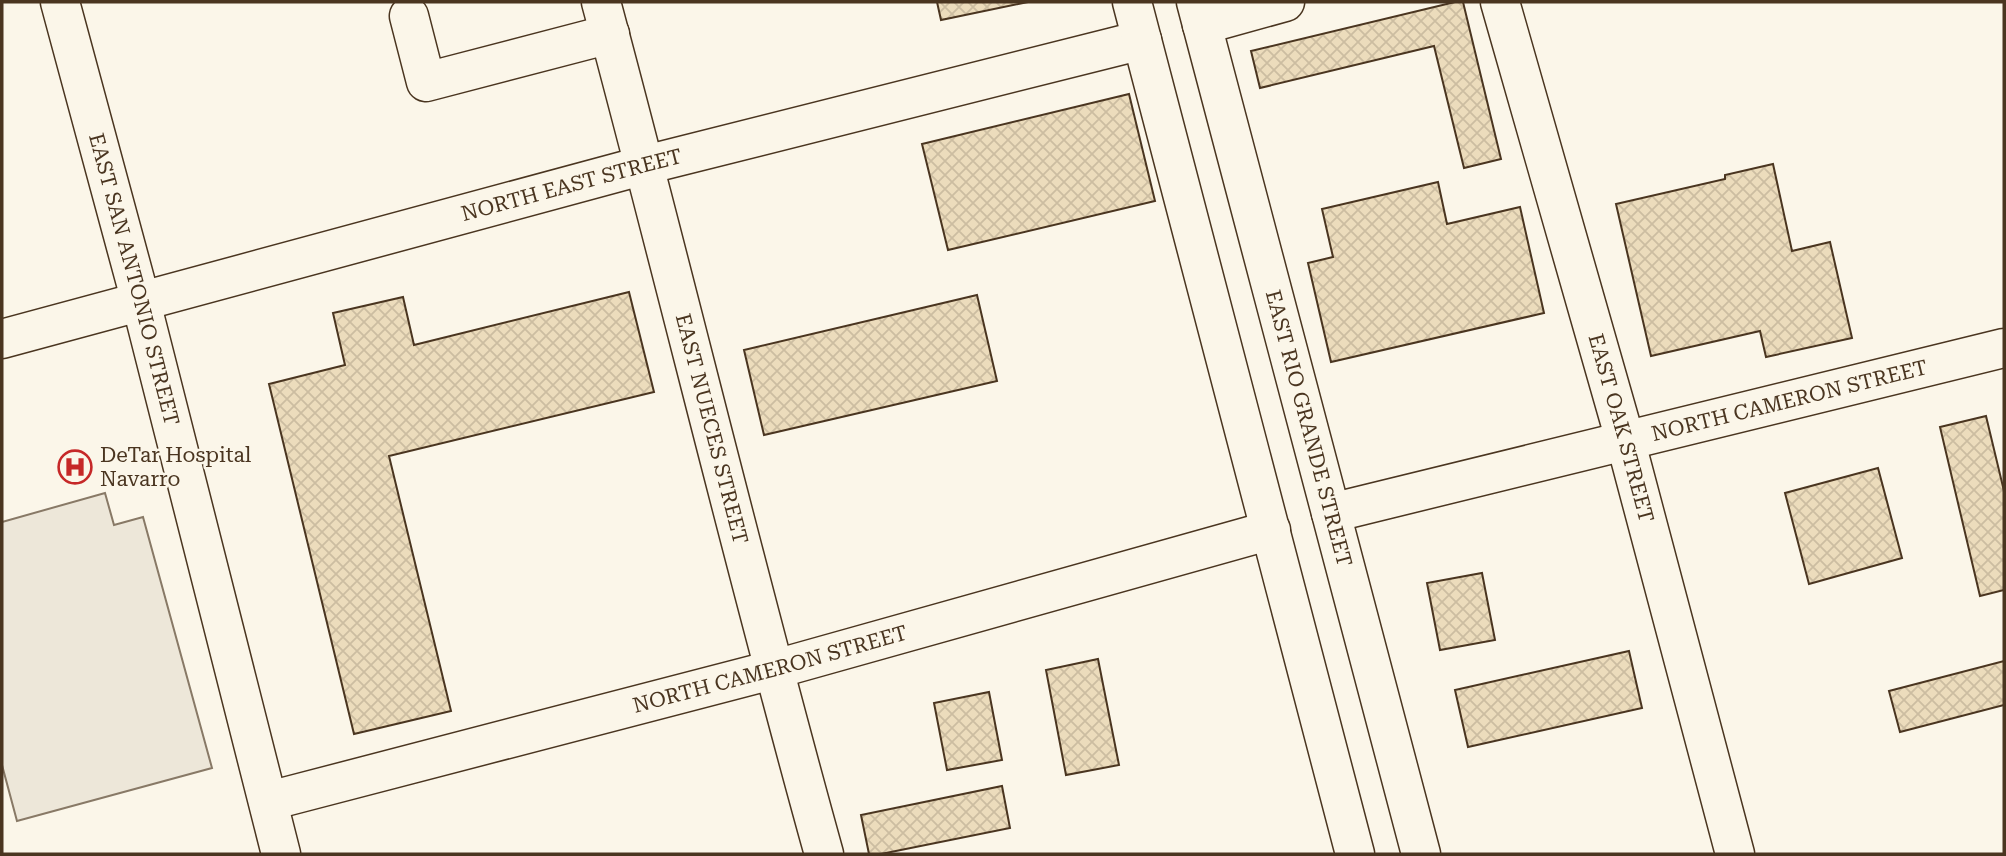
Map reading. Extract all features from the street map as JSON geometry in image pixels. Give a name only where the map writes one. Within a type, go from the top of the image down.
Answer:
[{"type":"street","name":"EAST SAN ANTONIO STREET","points":[[61,2],[141,302],[281,854]]},
{"type":"street","points":[[1132,2],[1355,854]]},
{"type":"street","points":[[1199,14],[1285,2]]},
{"type":"street","name":"EAST OAK STREET","points":[[1500,2],[1626,443],[1735,854]]},
{"type":"street","name":"EAST RIO GRANDE STREET","points":[[1199,14],[1420,854]]},
{"type":"street","points":[[409,16],[426,82],[605,18]]},
{"type":"street","name":"EAST NUECES STREET","points":[[605,18],[645,164],[772,670],[824,854]]},
{"type":"street","name":"NORTH EAST STREET","points":[[2,338],[645,164],[1142,40]]},
{"type":"street","name":"NORTH CAMERON STREET","points":[[1331,513],[1626,443],[2004,348]]},
{"type":"street","name":"NORTH CAMERON STREET","points":[[269,801],[772,670],[1270,530]]},
{"type":"shaded area","points":[[105,493],[114,525],[143,517],[212,768],[17,821],[2,765],[2,522]]},
{"type":"building","points":[[937,2],[1028,2],[941,20]]},
{"type":"building","points":[[1463,2],[1501,159],[1464,168],[1434,46],[1260,88],[1251,51]]},
{"type":"building","points":[[1129,94],[1155,201],[948,250],[922,144]]},
{"type":"building","points":[[1773,164],[1792,251],[1830,242],[1852,338],[1766,357],[1760,331],[1651,356],[1616,204],[1725,179],[1725,175]]},
{"type":"building","points":[[1438,182],[1447,224],[1520,207],[1544,313],[1331,362],[1308,263],[1333,257],[1322,209]]},
{"type":"building","points":[[629,292],[654,392],[389,456],[451,711],[354,734],[269,384],[345,365],[333,313],[403,297],[414,345]]},
{"type":"building","points":[[977,295],[997,381],[764,435],[744,350]]},
{"type":"building","points":[[1986,416],[2004,491],[2004,590],[1980,596],[1940,427]]},
{"type":"building","points":[[1878,468],[1902,558],[1809,584],[1785,493]]},
{"type":"building","points":[[1482,573],[1495,640],[1440,650],[1427,583]]},
{"type":"building","points":[[1629,651],[1642,708],[1468,747],[1455,690]]},
{"type":"building","points":[[1098,659],[1119,765],[1066,775],[1046,670]]},
{"type":"building","points":[[2004,661],[2004,705],[1900,732],[1889,691]]},
{"type":"building","points":[[989,692],[1002,760],[947,770],[934,703]]},
{"type":"building","points":[[1002,786],[1010,828],[881,854],[869,854],[861,815]]},
{"type":"place","name":"DeTar Hospital Navarro","points":[[75,467]]}]
